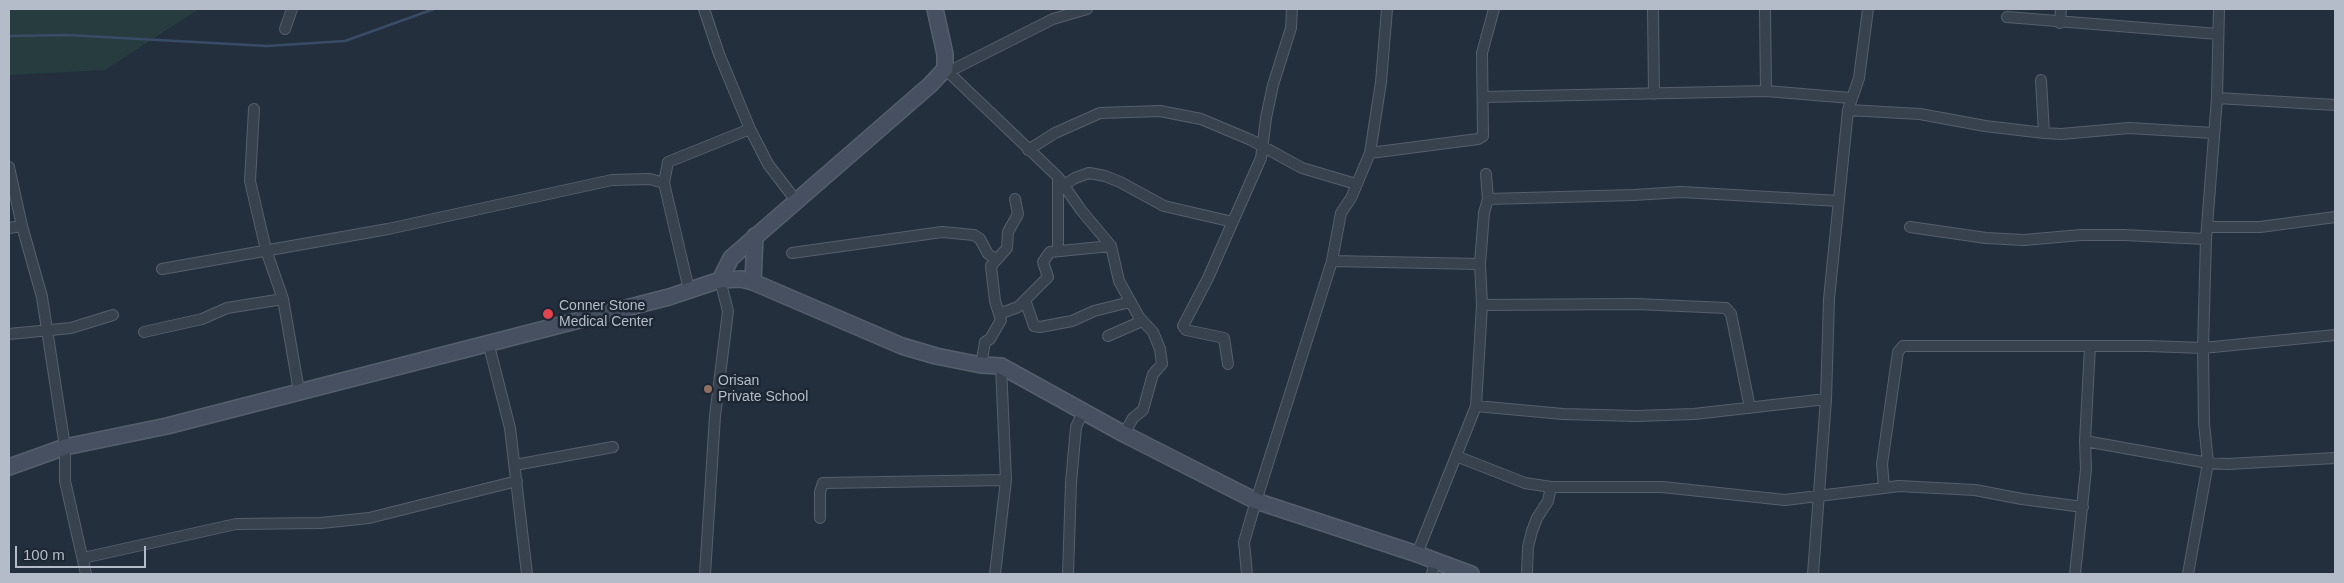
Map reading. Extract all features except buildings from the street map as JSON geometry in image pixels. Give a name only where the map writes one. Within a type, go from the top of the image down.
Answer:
[{"type":"main road","points":[[720,280],[731,258],[946,70],[945,54],[935,9]]},
{"type":"main road","points":[[753,282],[755,236]]},
{"type":"main road","points":[[9,467],[65,447],[167,426],[488,342],[669,298],[720,280],[741,279],[753,282],[902,346],[936,356],[981,365],[1000,366],[1124,434],[1256,501],[1418,554],[1433,568],[1471,574]]},
{"type":"street","points":[[285,29],[292,9]]},
{"type":"street","points":[[704,9],[750,129],[768,164],[797,202]]},
{"type":"street","points":[[1087,9],[1052,19],[946,70],[1061,181],[1081,210],[1111,246],[1119,281],[1142,321],[1153,332],[1160,349],[1162,364],[1153,374],[1143,410],[1133,418],[1124,434]]},
{"type":"street","points":[[1228,364],[1224,338],[1186,330],[1183,326],[1208,278],[1262,158],[1267,110],[1291,28],[1292,9]]},
{"type":"street","points":[[1247,574],[1244,542],[1332,261],[1341,213],[1370,153],[1381,82],[1387,9]]},
{"type":"street","points":[[1370,153],[1478,139],[1482,136],[1484,131],[1482,53],[1494,9]]},
{"type":"street","points":[[1653,9],[1654,94]]},
{"type":"street","points":[[1765,9],[1766,91]]},
{"type":"street","points":[[1812,574],[1826,399],[1829,299],[1848,110],[1859,78],[1868,9]]},
{"type":"street","points":[[2060,23],[2061,9]]},
{"type":"street","points":[[2188,574],[2208,463],[2204,423],[2203,348],[2206,239],[2217,98],[2219,9]]},
{"type":"street","points":[[2007,17],[2060,23],[2218,34]]},
{"type":"street","points":[[2041,80],[2044,133]]},
{"type":"street","points":[[1483,97],[1766,91],[1851,98]]},
{"type":"street","points":[[2217,98],[2335,105]]},
{"type":"street","points":[[254,109],[250,181],[266,250],[283,299],[300,391]]},
{"type":"street","points":[[1848,110],[1920,114],[1985,126],[2044,133],[2061,134],[2129,128],[2214,133]]},
{"type":"street","points":[[1028,150],[1054,133],[1100,113],[1160,111],[1201,119],[1251,140],[1302,168],[1356,184]]},
{"type":"street","points":[[689,290],[664,182],[668,162],[750,129]]},
{"type":"street","points":[[9,167],[22,226],[42,297],[65,447],[65,481],[86,574]]},
{"type":"street","points":[[1061,181],[1089,173],[1105,176],[1164,206],[1233,222]]},
{"type":"street","points":[[1418,554],[1476,406],[1482,305],[1480,264],[1484,213],[1488,199],[1486,174]]},
{"type":"street","points":[[162,269],[388,229],[612,180],[650,178],[664,182]]},
{"type":"street","points":[[1058,250],[1061,181]]},
{"type":"street","points":[[1488,199],[1634,196],[1681,192],[1839,201]]},
{"type":"street","points":[[981,365],[985,342],[990,339],[1001,320],[995,301],[991,266],[1007,248],[1008,232],[1018,214],[1015,199]]},
{"type":"street","points":[[2208,227],[2260,227],[2335,217]]},
{"type":"street","points":[[9,228],[22,226]]},
{"type":"street","points":[[1910,227],[1986,238],[2024,240],[2081,235],[2206,239]]},
{"type":"street","points":[[792,253],[942,232],[974,235],[980,239],[988,254],[996,259]]},
{"type":"street","points":[[999,314],[1018,306],[1048,277],[1043,262],[1050,252],[1111,246]]},
{"type":"street","points":[[1332,261],[1480,264]]},
{"type":"street","points":[[706,574],[715,416],[728,311],[720,280]]},
{"type":"street","points":[[144,332],[202,319],[227,308],[283,299]]},
{"type":"street","points":[[1025,300],[1034,326],[1040,327],[1072,322],[1094,310],[1130,302]]},
{"type":"street","points":[[1482,305],[1636,304],[1726,308],[1731,314],[1750,408]]},
{"type":"street","points":[[9,334],[71,328],[114,315]]},
{"type":"street","points":[[1108,336],[1142,321]]},
{"type":"street","points":[[1884,488],[1882,464],[1898,352],[1903,346],[2203,348],[2335,335]]},
{"type":"street","points":[[488,342],[510,428],[518,481],[527,574]]},
{"type":"street","points":[[2075,574],[2083,507],[2090,346]]},
{"type":"street","points":[[995,574],[1006,480],[1000,366]]},
{"type":"street","points":[[1476,406],[1563,414],[1636,416],[1694,414],[1826,399]]},
{"type":"street","points":[[1068,574],[1074,446],[1076,428],[1083,412]]},
{"type":"street","points":[[2085,441],[2208,463],[2259,464],[2335,458]]},
{"type":"street","points":[[515,465],[613,448]]},
{"type":"street","points":[[1456,456],[1524,483],[1551,487],[1662,486],[1785,500],[1899,486],[1975,490],[2022,499],[2083,507]]},
{"type":"street","points":[[820,518],[820,492],[823,483],[1006,480]]},
{"type":"street","points":[[83,558],[236,524],[267,522],[321,523],[369,518],[518,481]]},
{"type":"street","points":[[1528,572],[1528,547],[1532,531],[1537,518],[1548,501],[1551,487]]},
{"type":"green space","points":[[9,9],[199,9],[105,70],[9,75]]},
{"type":"waterway","points":[[9,36],[67,35],[267,46],[345,41],[434,9]]},
{"type":"place","name":"Conner Stone Medical Center","points":[[548,314]]},
{"type":"place","name":"Orisan Private School","points":[[708,389]]}]
